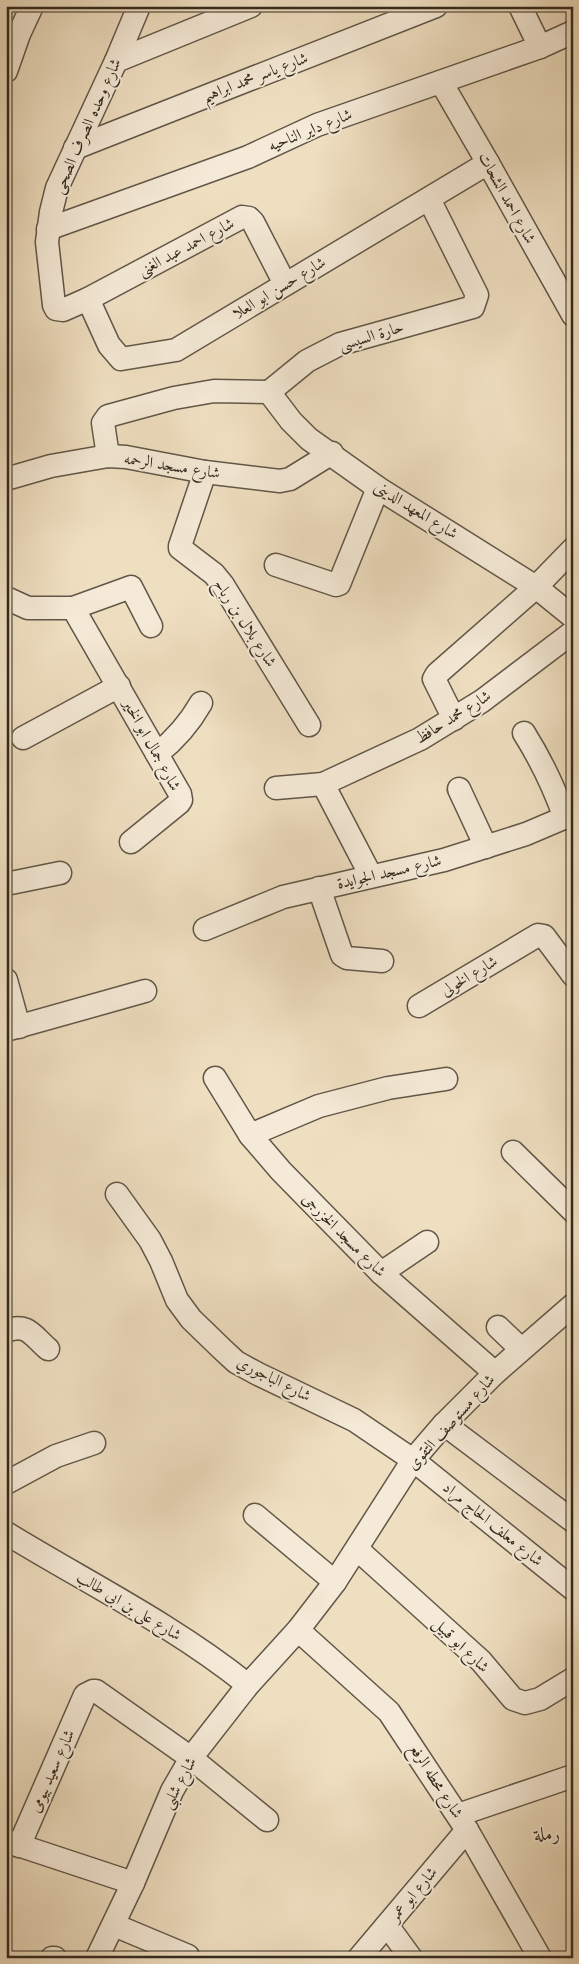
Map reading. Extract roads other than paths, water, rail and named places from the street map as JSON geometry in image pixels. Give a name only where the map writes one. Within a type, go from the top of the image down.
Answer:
[{"type":"street","points":[[6,71],[19,34],[32,6]]},
{"type":"street","name":"شارع وحده الصرف الصحى","points":[[56,308],[54,305],[48,229],[57,188],[116,61],[139,6]]},
{"type":"street","points":[[116,61],[251,6]]},
{"type":"street","name":"شارع ياسر محمد ابراهيم","points":[[74,148],[436,6]]},
{"type":"street","points":[[520,6],[540,48]]},
{"type":"street","name":"شارع داير الناحيه","points":[[48,229],[248,157],[317,124],[540,48],[573,32]]},
{"type":"street","name":"شارع احمد الشحات","points":[[440,82],[488,163],[573,315]]},
{"type":"street","name":"شارع حسن ابو العلا","points":[[88,299],[109,345],[118,357],[125,360],[176,350],[488,163]]},
{"type":"street","name":"حارة السيسى","points":[[269,392],[307,360],[340,344],[473,307],[477,295],[429,199]]},
{"type":"street","name":"شارع احمد عبد الغنى","points":[[56,308],[63,310],[88,299],[242,217],[248,218],[253,222],[286,284]]},
{"type":"street","points":[[108,456],[103,423],[108,416],[174,398],[214,391],[269,392]]},
{"type":"street","name":"شارع المعهد الدينى","points":[[269,392],[291,421],[309,439],[332,453],[378,488],[536,587],[573,616]]},
{"type":"street","name":"شارع مسجد الرحمه","points":[[6,479],[51,466],[108,456],[126,457],[205,472],[286,481],[332,453]]},
{"type":"street","name":"شارع بلال بن رباح","points":[[205,472],[180,548],[214,574],[223,585],[309,725]]},
{"type":"street","points":[[276,565],[336,585],[339,584],[378,488]]},
{"type":"street","points":[[454,719],[434,679],[437,674],[536,587],[573,549]]},
{"type":"street","points":[[6,598],[28,608],[73,608],[131,587],[151,626]]},
{"type":"street","name":"شارع جمال ابو الخير","points":[[73,608],[180,794],[181,800],[175,808],[131,842]]},
{"type":"street","name":"شارع محمد حافظ","points":[[276,788],[323,784],[420,738],[482,701],[573,632]]},
{"type":"street","name":"شارع جمال ابو الخير","points":[[23,738],[119,686]]},
{"type":"street","points":[[157,754],[175,740],[190,723],[201,702]]},
{"type":"street","points":[[524,733],[569,816]]},
{"type":"street","points":[[323,784],[371,876]]},
{"type":"street","points":[[459,789],[486,847]]},
{"type":"street","name":"شارع مسجد الجوايدة","points":[[205,929],[283,896],[444,860],[526,834],[569,816]]},
{"type":"street","points":[[6,884],[60,873]]},
{"type":"street","points":[[319,888],[342,955],[347,958],[382,962]]},
{"type":"street","name":"شارع الخولى","points":[[419,1006],[538,935],[544,936],[573,975]]},
{"type":"street","points":[[6,980],[12,1028],[145,991]]},
{"type":"street","name":"شارع مسجد الخزرجى","points":[[215,1078],[250,1135],[281,1171],[381,1273],[495,1373]]},
{"type":"street","points":[[250,1135],[318,1106],[388,1088],[446,1080]]},
{"type":"street","points":[[513,1152],[573,1211]]},
{"type":"street","name":"شارع الباجوري","points":[[117,1194],[150,1240],[177,1300],[191,1319],[236,1362],[354,1420],[413,1460]]},
{"type":"street","points":[[381,1273],[427,1242]]},
{"type":"street","name":"شارع مستوصف التقوى","points":[[298,1630],[335,1582],[413,1460],[444,1424],[495,1373],[573,1305]]},
{"type":"street","points":[[498,1327],[522,1349]]},
{"type":"street","points":[[6,1331],[23,1328],[48,1349]]},
{"type":"street","points":[[444,1424],[573,1521]]},
{"type":"street","points":[[6,1483],[56,1456],[94,1443]]},
{"type":"street","name":"شارع معلف الحاج مراد","points":[[413,1460],[573,1589]]},
{"type":"street","points":[[255,1515],[335,1582]]},
{"type":"street","name":"شارع على بن ابى طالب","points":[[10,1539],[135,1607],[215,1659],[248,1685]]},
{"type":"street","name":"شارع ابو قبيل","points":[[357,1549],[481,1661],[513,1700],[525,1703],[540,1699],[573,1679]]},
{"type":"street","name":"شارع شلبى","points":[[97,1958],[133,1883],[172,1791],[191,1758],[248,1685],[298,1630]]},
{"type":"street","name":"شارع محطه الرفع","points":[[298,1630],[389,1712],[463,1822],[540,1958]]},
{"type":"street","name":"شارع سعيد بيومى","points":[[13,1844],[85,1695],[92,1691],[96,1691],[191,1758]]},
{"type":"street","points":[[191,1758],[267,1820]]},
{"type":"street","points":[[463,1822],[573,1776]]},
{"type":"street","name":"شارع ابو عمر","points":[[359,1958],[387,1925],[463,1822]]},
{"type":"street","points":[[13,1844],[133,1883]]},
{"type":"street","points":[[114,1925],[188,1956]]},
{"type":"street","points":[[387,1925],[411,1958]]},
{"type":"district","name":"رملة","points":[[547,1834]]}]
